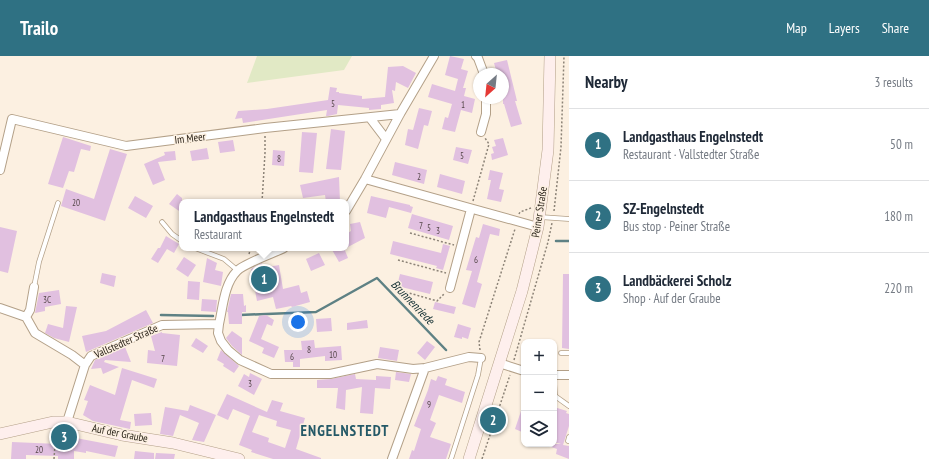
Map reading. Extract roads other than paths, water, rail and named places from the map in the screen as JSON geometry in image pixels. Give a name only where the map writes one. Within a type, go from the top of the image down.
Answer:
[{"type":"main road","name":"Peiner Straße","points":[[469,459],[522,290],[539,222],[548,150],[550,56]]},
{"type":"main road","name":"Auf der Graube","points":[[0,434],[62,422],[122,435],[180,445],[239,459]]},
{"type":"street","points":[[349,206],[434,56]]},
{"type":"street","points":[[476,56],[482,68]]},
{"type":"street","points":[[481,132],[486,114],[486,104]]},
{"type":"street","name":"Im Meer","points":[[0,170],[12,119],[126,146],[265,128],[400,114]]},
{"type":"street","points":[[370,118],[386,139]]},
{"type":"street","points":[[365,179],[517,221],[539,222]]},
{"type":"street","points":[[450,288],[471,209]]},
{"type":"street","points":[[278,251],[237,270],[231,278],[227,289],[218,333],[228,350],[240,360],[271,374],[330,374],[377,364],[413,369],[425,368],[469,357],[481,358]]},
{"type":"street","points":[[26,317],[30,310],[34,286]]},
{"type":"street","points":[[0,308],[26,317],[35,333],[72,355],[85,365]]},
{"type":"street","name":"Vallstedter Straße","points":[[62,422],[85,365],[91,356],[162,325],[219,324]]},
{"type":"street","points":[[499,363],[521,370]]},
{"type":"street","points":[[392,459],[425,368]]},
{"type":"street","points":[[557,376],[569,376]]},
{"type":"lane","points":[[34,286],[39,262],[58,203]]},
{"type":"lane","points":[[539,222],[569,219]]},
{"type":"lane","points":[[162,222],[172,234],[179,239]]},
{"type":"lane","points":[[202,251],[224,260],[237,270]]},
{"type":"lane","points":[[561,353],[569,353]]},
{"type":"lane","points":[[452,459],[478,375],[481,358]]},
{"type":"lane","points":[[557,397],[569,406]]},
{"type":"lane","points":[[569,437],[569,441]]},
{"type":"waterway","name":"Brunnenriede","points":[[556,241],[569,241]]},
{"type":"waterway","name":"Brunnenriede","points":[[240,315],[316,312],[377,278],[446,350]]},
{"type":"waterway","name":"Brunnenriede","points":[[161,315],[213,316]]},
{"type":"place","name":"Landgasthaus Engelnstedt","points":[[264,279]]},
{"type":"place","name":"SZ-Engelnstedt","points":[[493,420]]},
{"type":"place","name":"Landbäckerei Scholz","points":[[64,437]]},
{"type":"district","name":"ENGELNSTEDT","points":[[345,430]]}]
